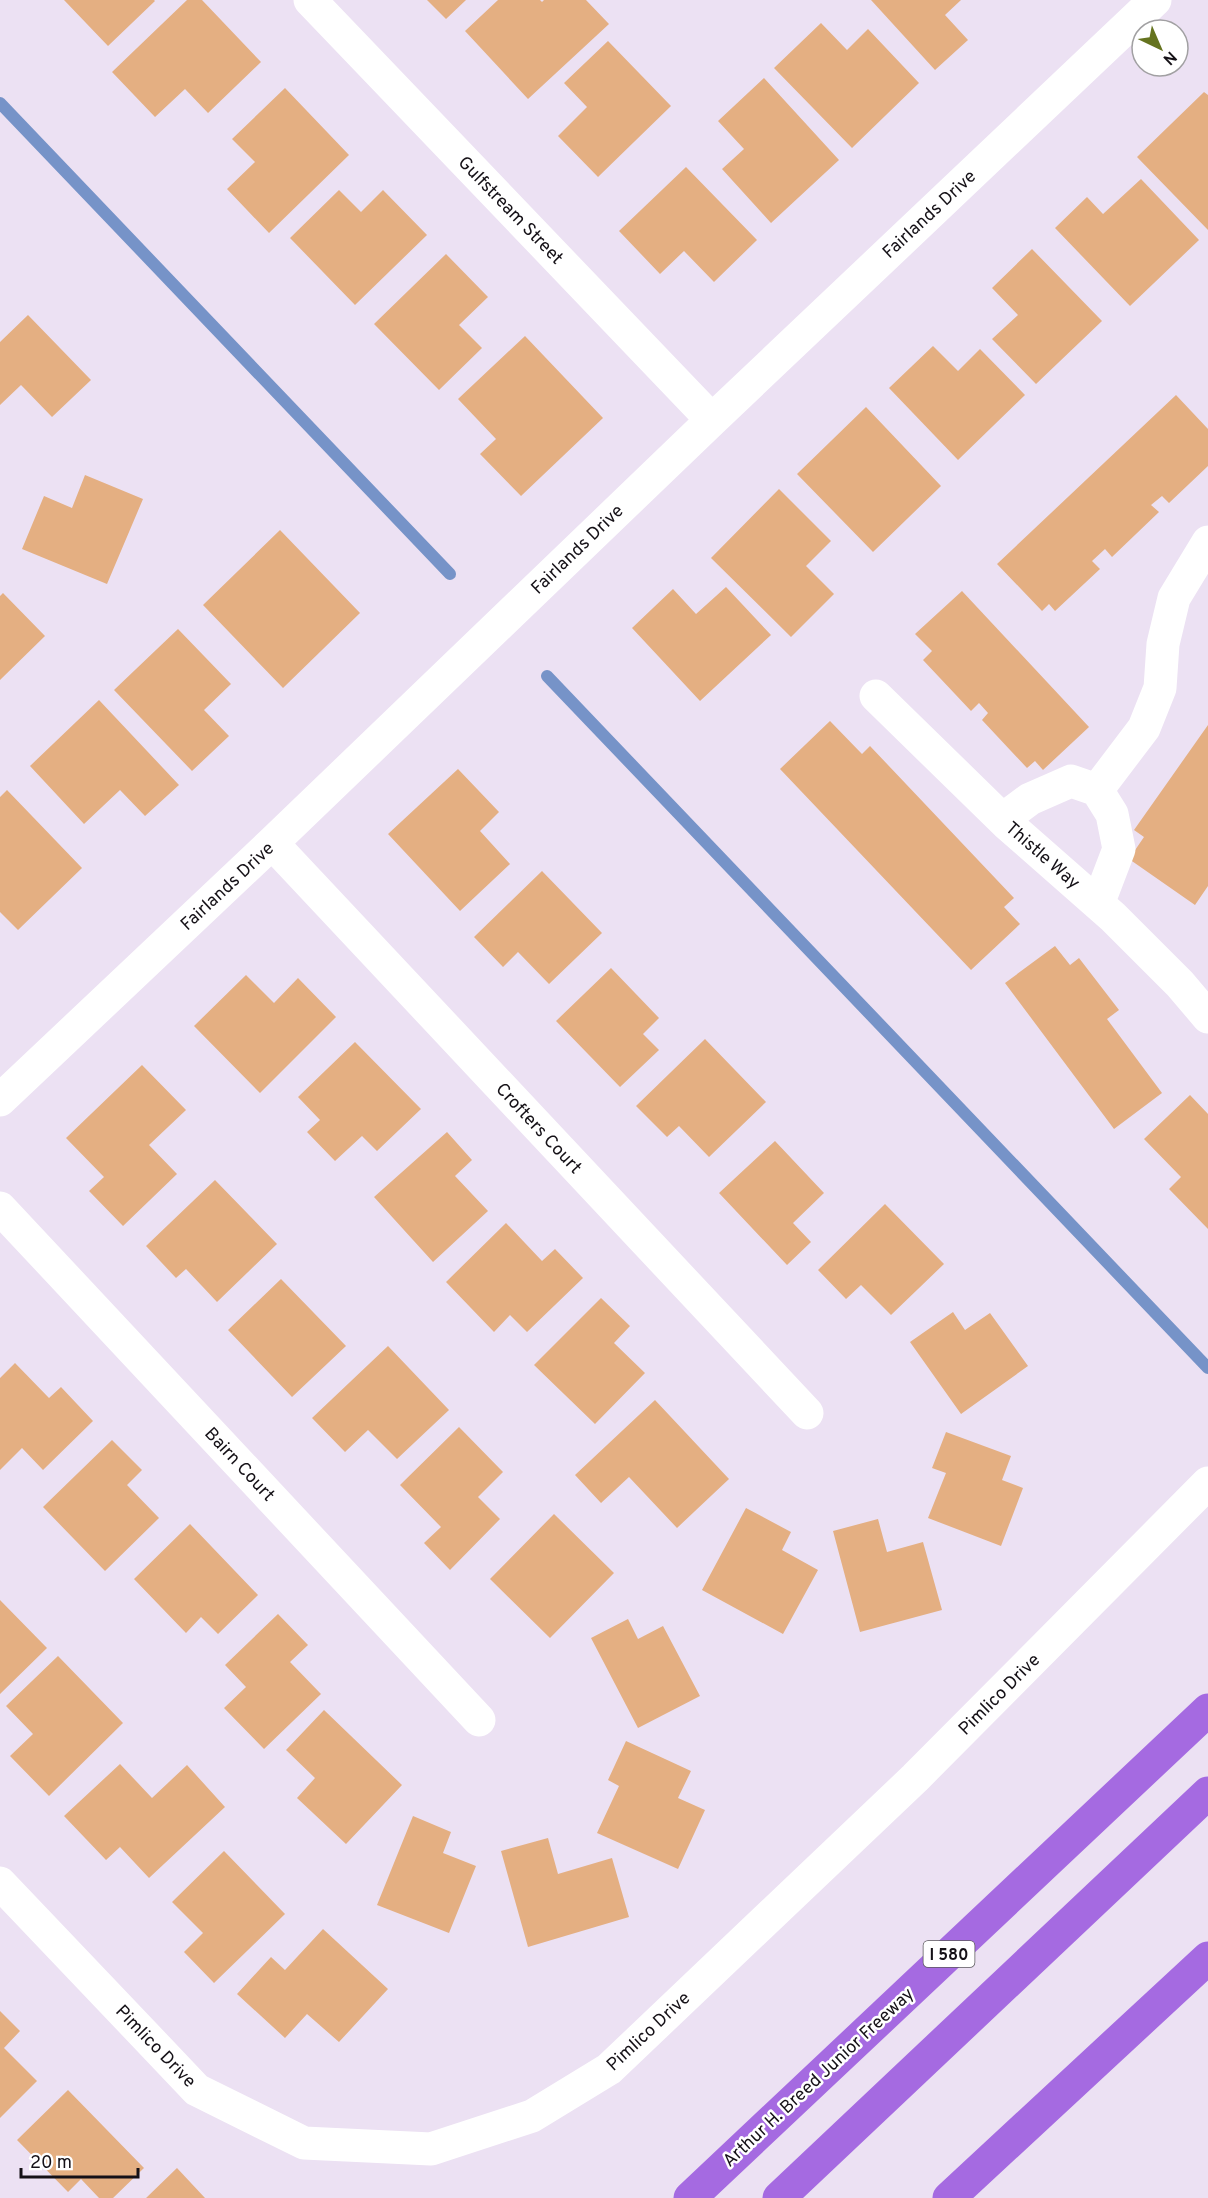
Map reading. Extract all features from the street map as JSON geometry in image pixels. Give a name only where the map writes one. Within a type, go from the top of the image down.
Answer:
[{"type":"highway","name":"Arthur H. Breed Junior Freeway","points":[[690,2198],[1208,1710]]},
{"type":"highway","points":[[779,2198],[1208,1793]]},
{"type":"highway","points":[[949,2198],[1208,1958]]},
{"type":"street","name":"Gulfstream Street","points":[[310,0],[712,420]]},
{"type":"street","name":"Fairlands Drive","points":[[0,1100],[1155,0]]},
{"type":"street","points":[[1097,790],[1144,728],[1160,688],[1163,644],[1174,598],[1208,542]]},
{"type":"street","name":"Thistle Way","points":[[876,696],[1003,819],[1098,904],[1180,984],[1208,1017]]},
{"type":"street","points":[[1003,819],[1030,799],[1071,781],[1097,790],[1112,814],[1119,849],[1098,904]]},
{"type":"street","name":"Crofters Court","points":[[272,843],[807,1413]]},
{"type":"street","name":"Bairn Court","points":[[0,1208],[479,1720]]},
{"type":"street","name":"Pimlico Drive","points":[[0,1883],[197,2090],[304,2143],[431,2149],[532,2116],[609,2069],[915,1778],[1208,1483]]},
{"type":"building","points":[[64,0],[154,0],[155,1],[108,46]]},
{"type":"building","points":[[187,0],[202,0],[261,62],[208,113],[185,89],[155,117],[112,72]]},
{"type":"building","points":[[427,0],[466,0],[446,19]]},
{"type":"building","points":[[498,0],[540,0],[542,2],[544,0],[586,0],[609,24],[528,99],[465,31]]},
{"type":"building","points":[[871,0],[961,0],[945,15],[968,40],[935,70]]},
{"type":"building","points":[[821,23],[847,50],[868,29],[919,83],[852,148],[774,68]]},
{"type":"building","points":[[608,41],[671,106],[598,177],[558,136],[587,107],[564,83]]},
{"type":"building","points":[[764,78],[839,160],[771,223],[722,169],[744,149],[718,121]]},
{"type":"building","points":[[285,88],[349,155],[269,233],[227,189],[255,162],[232,139]]},
{"type":"building","points":[[1204,92],[1208,95],[1208,230],[1137,157]]},
{"type":"building","points":[[686,167],[757,240],[714,282],[684,251],[660,274],[619,231]]},
{"type":"building","points":[[1141,179],[1199,240],[1130,306],[1055,228],[1087,197],[1103,214]]},
{"type":"building","points":[[339,190],[361,212],[383,190],[427,235],[355,305],[290,238]]},
{"type":"building","points":[[1032,249],[1102,321],[1036,384],[992,339],[1018,315],[992,288]]},
{"type":"building","points":[[446,254],[488,297],[459,325],[482,348],[439,390],[374,324]]},
{"type":"building","points":[[28,315],[91,380],[52,417],[21,385],[0,405],[0,342]]},
{"type":"building","points":[[525,336],[603,418],[521,496],[480,454],[496,439],[458,399]]},
{"type":"building","points":[[933,346],[958,371],[980,349],[1025,395],[958,460],[889,388]]},
{"type":"building","points":[[1176,395],[1208,429],[1208,466],[1169,503],[1162,496],[1151,505],[1159,512],[1112,557],[1105,549],[1092,561],[1100,569],[1055,611],[1049,604],[1042,611],[997,564]]},
{"type":"building","points":[[866,407],[941,486],[873,552],[797,474]]},
{"type":"building","points":[[85,475],[143,499],[107,584],[22,549],[44,496],[72,508]]},
{"type":"building","points":[[779,489],[831,541],[806,566],[834,594],[791,637],[711,558]]},
{"type":"building","points":[[280,530],[360,613],[283,688],[203,605]]},
{"type":"building","points":[[726,587],[771,635],[700,701],[632,628],[673,589],[696,614]]},
{"type":"building","points":[[962,591],[1089,727],[1043,770],[1035,761],[1027,768],[982,720],[988,713],[979,703],[971,711],[923,660],[932,651],[915,634]]},
{"type":"building","points":[[3,593],[45,636],[0,680],[0,596]]},
{"type":"building","points":[[178,629],[231,684],[204,710],[229,736],[192,771],[114,690]]},
{"type":"building","points":[[99,700],[179,785],[145,816],[120,790],[84,824],[30,766]]},
{"type":"building","points":[[830,721],[862,754],[870,746],[1014,898],[1004,907],[1020,924],[971,970],[780,769]]},
{"type":"building","points":[[1208,725],[1208,886],[1195,905],[1129,859],[1144,837],[1134,830]]},
{"type":"building","points":[[458,769],[499,812],[480,831],[510,864],[460,911],[388,834]]},
{"type":"building","points":[[7,790],[82,868],[18,930],[0,912],[0,797]]},
{"type":"building","points":[[542,871],[602,933],[549,984],[518,952],[503,967],[474,937]]},
{"type":"building","points":[[1055,946],[1070,965],[1079,958],[1119,1010],[1107,1019],[1162,1093],[1114,1129],[1005,983]]},
{"type":"building","points":[[611,968],[659,1018],[643,1034],[659,1050],[620,1087],[556,1021]]},
{"type":"building","points":[[246,975],[274,1003],[298,978],[336,1017],[260,1093],[194,1026]]},
{"type":"building","points":[[705,1039],[766,1102],[709,1157],[679,1126],[667,1137],[636,1106]]},
{"type":"building","points":[[355,1042],[421,1109],[377,1151],[362,1136],[335,1161],[307,1132],[320,1120],[298,1097]]},
{"type":"building","points":[[142,1065],[186,1110],[149,1145],[177,1174],[123,1226],[89,1191],[104,1177],[66,1138]]},
{"type":"building","points":[[1190,1095],[1208,1114],[1208,1229],[1169,1189],[1181,1177],[1144,1139]]},
{"type":"building","points":[[447,1132],[472,1160],[455,1176],[488,1211],[433,1262],[374,1197]]},
{"type":"building","points":[[775,1141],[824,1193],[793,1223],[811,1242],[787,1265],[719,1193]]},
{"type":"building","points":[[215,1180],[277,1244],[217,1302],[186,1269],[176,1278],[146,1246]]},
{"type":"building","points":[[885,1204],[944,1264],[891,1315],[861,1285],[846,1299],[818,1270]]},
{"type":"building","points":[[506,1223],[542,1261],[555,1249],[583,1278],[527,1332],[510,1315],[494,1332],[446,1282]]},
{"type":"building","points":[[281,1279],[346,1346],[292,1397],[228,1330]]},
{"type":"building","points":[[601,1298],[630,1326],[614,1343],[645,1373],[595,1424],[534,1365]]},
{"type":"building","points":[[953,1312],[965,1330],[990,1313],[1028,1366],[961,1414],[910,1342]]},
{"type":"building","points":[[388,1346],[449,1410],[397,1459],[368,1430],[345,1452],[312,1418]]},
{"type":"building","points":[[15,1363],[49,1398],[61,1387],[93,1421],[43,1470],[22,1448],[0,1470],[0,1378]]},
{"type":"building","points":[[655,1400],[729,1479],[677,1528],[629,1477],[601,1503],[575,1475]]},
{"type":"building","points":[[459,1427],[503,1472],[478,1497],[500,1519],[450,1570],[424,1543],[441,1527],[400,1485]]},
{"type":"building","points":[[946,1432],[1011,1456],[1002,1480],[1023,1488],[1001,1546],[928,1518],[946,1473],[932,1468]]},
{"type":"building","points":[[112,1440],[142,1470],[127,1485],[159,1518],[105,1571],[43,1507]]},
{"type":"building","points":[[746,1508],[791,1532],[782,1550],[818,1570],[783,1634],[702,1590]]},
{"type":"building","points":[[554,1514],[614,1573],[550,1638],[490,1579]]},
{"type":"building","points":[[878,1519],[887,1552],[923,1542],[942,1610],[860,1632],[833,1531]]},
{"type":"building","points":[[190,1524],[258,1595],[218,1634],[201,1617],[186,1633],[134,1579]]},
{"type":"building","points":[[0,1600],[47,1648],[0,1694]]},
{"type":"building","points":[[278,1614],[308,1645],[290,1662],[321,1694],[264,1749],[224,1708],[246,1687],[225,1665]]},
{"type":"building","points":[[628,1619],[638,1639],[663,1626],[700,1696],[638,1728],[591,1638]]},
{"type":"building","points":[[58,1656],[123,1723],[49,1796],[10,1756],[33,1734],[6,1706]]},
{"type":"building","points":[[324,1710],[402,1785],[346,1844],[297,1798],[315,1778],[286,1750]]},
{"type":"building","points":[[626,1741],[691,1771],[678,1798],[705,1810],[678,1869],[597,1833],[619,1786],[608,1780]]},
{"type":"building","points":[[120,1764],[152,1798],[187,1765],[225,1807],[149,1878],[120,1847],[106,1860],[64,1816]]},
{"type":"building","points":[[413,1816],[451,1832],[443,1853],[476,1866],[449,1933],[377,1905]]},
{"type":"building","points":[[548,1838],[558,1874],[612,1858],[629,1917],[528,1947],[501,1851]]},
{"type":"building","points":[[224,1851],[285,1914],[214,1983],[184,1952],[203,1933],[172,1902]]},
{"type":"building","points":[[323,1929],[388,1989],[339,2042],[307,2014],[285,2038],[237,1994],[271,1957],[285,1970]]},
{"type":"building","points":[[0,2011],[20,2031],[4,2048],[37,2081],[0,2118]]},
{"type":"building","points":[[68,2090],[144,2168],[113,2198],[99,2198],[81,2179],[68,2192],[17,2140]]},
{"type":"building","points":[[177,2168],[205,2198],[146,2198]]},
{"type":"waterway","points":[[0,103],[450,574]]},
{"type":"waterway","points":[[547,676],[1208,1368]]}]
